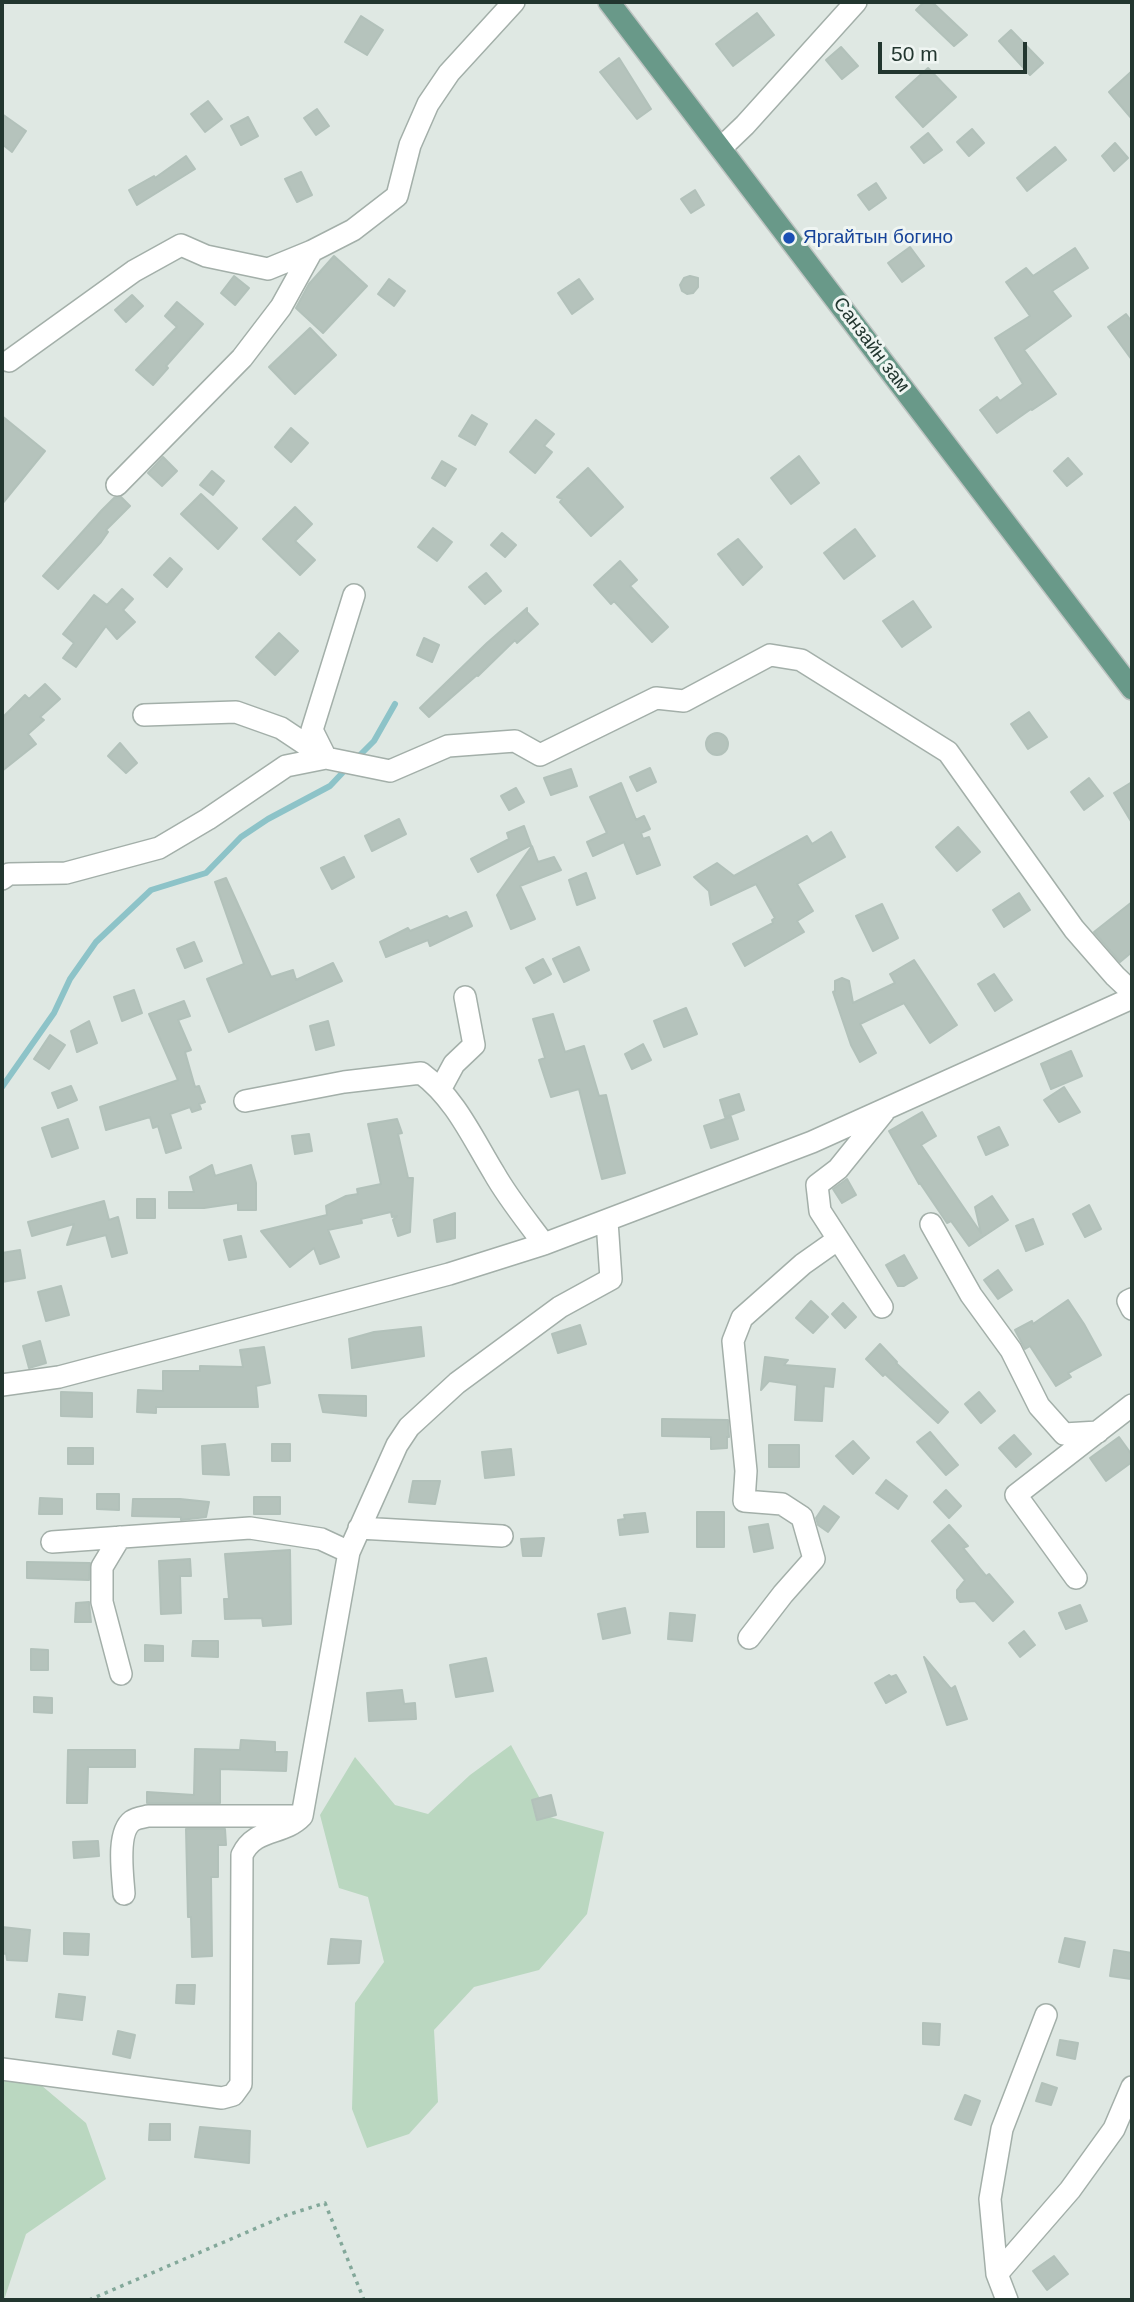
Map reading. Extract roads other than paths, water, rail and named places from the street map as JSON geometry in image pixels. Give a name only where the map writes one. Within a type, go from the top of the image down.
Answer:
[{"type":"main road","name":"Санзайн зам","points":[[609,2],[1132,689]]},
{"type":"street","points":[[9,361],[134,271],[181,245],[206,256],[268,269],[312,251],[352,230],[397,196],[410,145],[428,104],[449,73],[514,2]]},
{"type":"street","points":[[721,148],[856,2]]},
{"type":"street","points":[[117,485],[242,358],[281,307],[312,251]]},
{"type":"street","points":[[326,758],[312,730],[354,594]]},
{"type":"street","points":[[144,715],[236,712],[281,728],[326,758],[390,771],[448,746],[515,741],[540,755],[656,698],[684,701],[770,654],[801,660],[948,752],[1074,929],[1132,992]]},
{"type":"street","points":[[4,872],[66,873],[159,848],[208,819],[286,766],[326,758]]},
{"type":"street","points":[[441,1088],[454,1064],[474,1045],[465,997]]},
{"type":"street","points":[[2,1385],[59,1377],[449,1274],[544,1244],[812,1142],[1132,998]]},
{"type":"street","points":[[245,1101],[344,1082],[421,1073],[441,1088],[472,1132],[495,1175],[544,1244]]},
{"type":"street","points":[[882,1307],[820,1211],[817,1185],[838,1169],[888,1107]]},
{"type":"street","points":[[2,2069],[222,2098],[233,2095],[241,2084],[242,1855],[247,1843],[261,1835],[294,1824],[302,1816],[349,1552],[359,1528],[397,1445],[409,1427],[457,1382],[561,1307],[611,1279],[607,1221]]},
{"type":"street","points":[[930,1224],[971,1295],[1011,1350],[1039,1406],[1065,1434],[1098,1432]]},
{"type":"street","points":[[749,1638],[814,1559],[802,1517],[782,1504],[744,1501],[746,1471],[733,1341],[742,1318],[803,1264],[837,1240]]},
{"type":"street","points":[[1132,1299],[1128,1301],[1132,1309]]},
{"type":"street","points":[[1076,1578],[1016,1495],[1132,1405]]},
{"type":"street","points":[[52,1542],[250,1528],[321,1539],[349,1552]]},
{"type":"street","points":[[359,1528],[502,1536]]},
{"type":"street","points":[[120,1537],[102,1567],[102,1602],[121,1674]]},
{"type":"street","points":[[124,1894],[123,1832],[132,1821],[148,1815],[302,1816]]},
{"type":"street","points":[[1007,2300],[997,2274],[990,2199],[1002,2129],[1046,2015]]},
{"type":"street","points":[[997,2274],[1070,2190],[1114,2129],[1132,2087]]},
{"type":"waterway","points":[[355,760],[374,741],[395,704]]},
{"type":"waterway","points":[[2,1087],[54,1013],[70,979],[96,942],[151,890],[206,873],[241,837],[268,819],[330,786],[347,768]]},
{"type":"place","name":"Яргайтын богино","points":[[789,238]]}]
